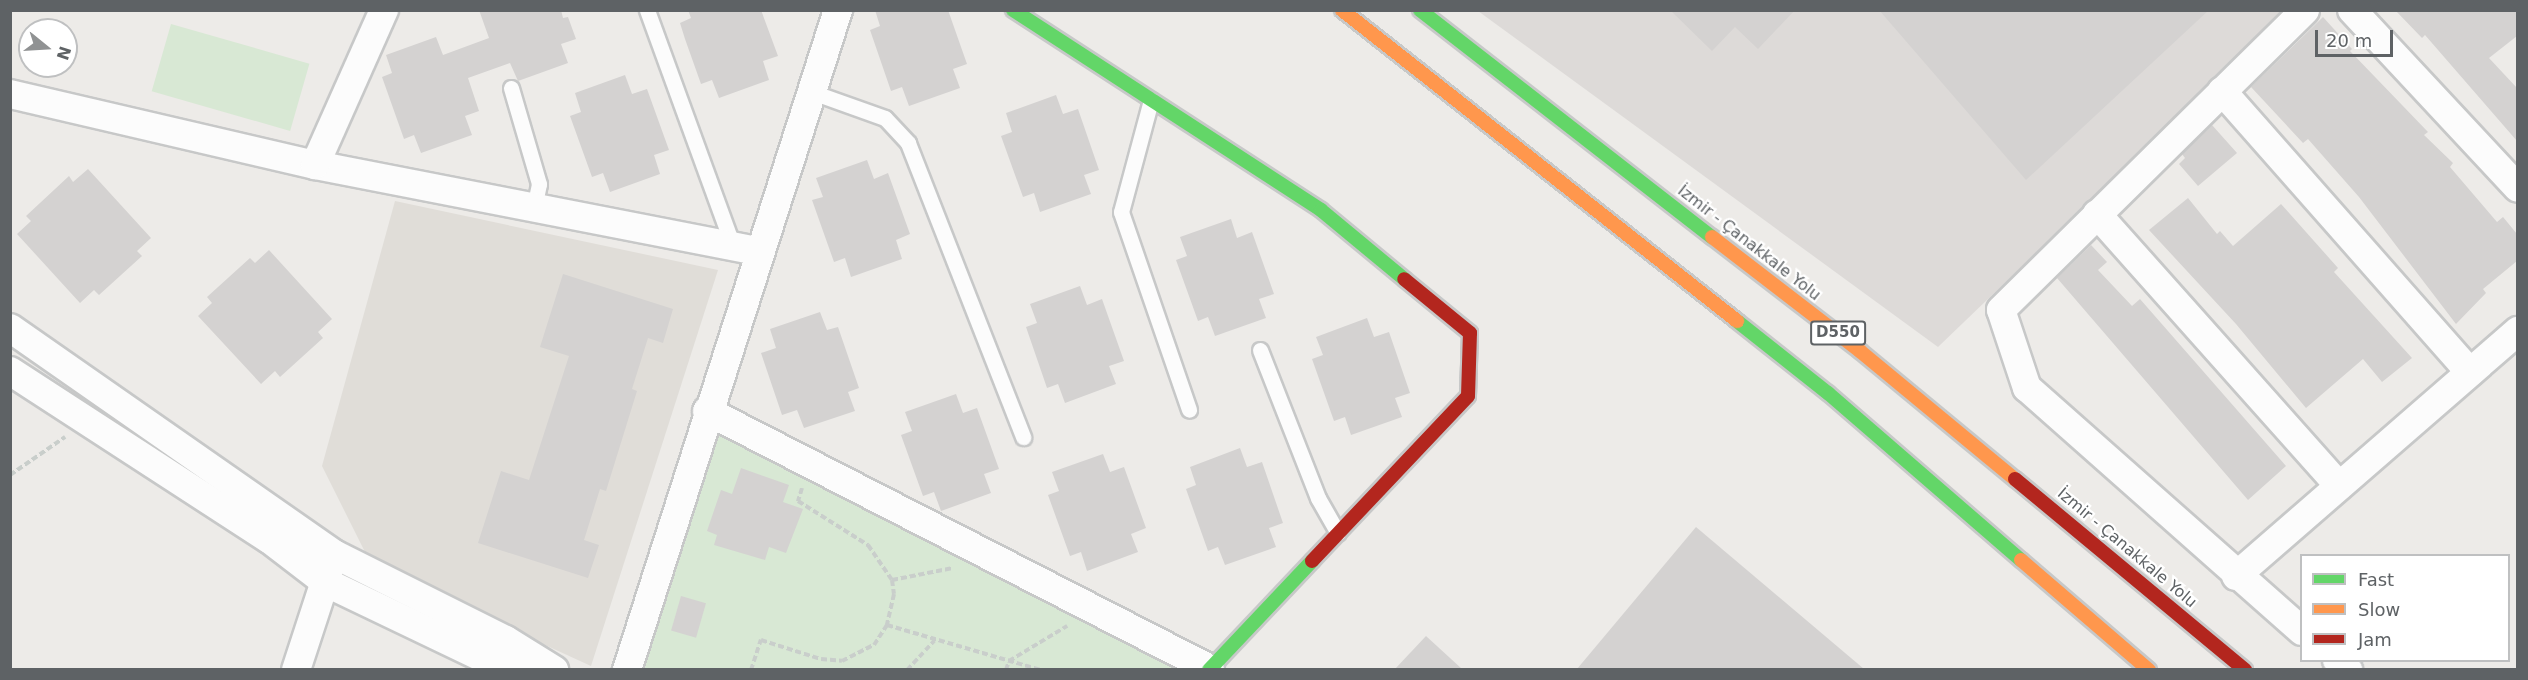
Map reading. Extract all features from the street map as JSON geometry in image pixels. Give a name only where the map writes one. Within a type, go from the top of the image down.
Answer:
[{"type":"main road","points":[[1013,10],[1321,210],[1470,333],[1468,396],[1209,669]]},
{"type":"main road","points":[[1342,10],[1828,393],[2149,669]]},
{"type":"main road","name":"İzmir - Çanakkale Yolu","points":[[1420,10],[1860,351],[2245,669]]},
{"type":"street","points":[[315,165],[384,10]]},
{"type":"street","points":[[627,669],[707,411],[746,248],[812,92],[838,10]]},
{"type":"street","points":[[2300,630],[2236,576],[2027,388],[2001,310],[2305,10]]},
{"type":"street","points":[[2352,10],[2517,188]]},
{"type":"street","points":[[2222,91],[2470,372]]},
{"type":"street","points":[[10,94],[315,165],[746,248]]},
{"type":"street","points":[[2097,214],[2339,486]]},
{"type":"street","points":[[10,328],[334,554],[506,640],[554,669]]},
{"type":"street","points":[[2236,576],[2517,331]]},
{"type":"street","points":[[10,371],[269,539],[325,582],[494,663],[521,669]]},
{"type":"street","points":[[707,411],[1209,669]]},
{"type":"street","points":[[296,669],[334,554]]},
{"type":"lane","points":[[647,10],[746,248]]},
{"type":"lane","points":[[511,88],[538,184],[534,207]]},
{"type":"lane","points":[[812,92],[885,118],[908,143],[1023,437]]},
{"type":"lane","points":[[1151,100],[1121,212],[1189,410]]},
{"type":"lane","points":[[1260,350],[1318,498],[1338,533]]},
{"type":"path","points":[[10,476],[88,421]]},
{"type":"path","points":[[751,669],[761,640],[812,657],[842,661],[874,645],[886,625],[894,594],[892,580],[868,545],[798,501],[811,464]]},
{"type":"path","points":[[892,580],[998,560]]},
{"type":"path","points":[[1006,669],[1009,661],[1094,609]]},
{"type":"path","points":[[886,625],[1041,669]]},
{"type":"path","points":[[907,669],[934,640]]},
{"type":"shaded area","points":[[1478,11],[2288,11],[1938,347]]},
{"type":"shaded area","points":[[395,201],[718,270],[591,666],[372,566],[322,466]]},
{"type":"green space","points":[[171,24],[309,64],[290,131],[152,91]]},
{"type":"green space","points":[[716,429],[1181,670],[644,670]]},
{"type":"building","points":[[479,10],[561,10],[563,18],[568,17],[576,39],[561,44],[568,63],[518,81],[510,63],[468,78],[479,111],[465,116],[472,135],[421,153],[414,135],[404,139],[382,77],[392,73],[386,55],[436,37],[443,55],[489,38]]},
{"type":"building","points":[[688,10],[761,10],[778,56],[763,61],[769,80],[719,98],[712,80],[701,84],[680,23],[691,18]]},
{"type":"building","points":[[875,10],[948,10],[967,64],[953,69],[960,88],[909,106],[902,87],[891,91],[870,30],[880,26]]},
{"type":"building","points":[[1670,10],[1795,10],[1758,49],[1735,27],[1712,51]]},
{"type":"building","points":[[1879,10],[2209,10],[2026,180]]},
{"type":"building","points":[[2395,10],[2517,10],[2517,36],[2489,58],[2517,88],[2517,141],[2425,35],[2422,38]]},
{"type":"building","points":[[2323,17],[2352,49],[2350,51],[2428,132],[2424,135],[2453,163],[2450,167],[2497,222],[2503,217],[2517,234],[2517,261],[2483,289],[2486,293],[2456,324],[2359,197],[2308,139],[2303,143],[2251,87]]},
{"type":"building","points":[[625,75],[632,94],[647,89],[669,150],[654,155],[660,174],[610,192],[603,173],[592,177],[570,116],[581,112],[575,93]]},
{"type":"building","points":[[1056,95],[1063,114],[1078,109],[1099,170],[1084,175],[1091,194],[1040,212],[1034,193],[1023,197],[1001,136],[1012,132],[1006,113]]},
{"type":"building","points":[[2212,125],[2237,153],[2198,186],[2179,164],[2185,158],[2182,154]]},
{"type":"building","points":[[867,160],[874,179],[888,173],[910,234],[896,240],[902,259],[851,277],[845,258],[834,262],[812,200],[823,197],[816,178]]},
{"type":"building","points":[[88,169],[151,238],[137,251],[142,256],[99,295],[94,290],[80,303],[17,234],[31,221],[26,216],[69,176],[73,182]]},
{"type":"building","points":[[2188,198],[2217,234],[2220,231],[2233,246],[2281,204],[2338,268],[2334,272],[2412,358],[2382,382],[2363,359],[2306,408],[2236,324],[2149,230]]},
{"type":"building","points":[[1231,219],[1237,238],[1252,232],[1274,294],[1259,299],[1266,318],[1215,336],[1208,317],[1198,321],[1176,260],[1187,256],[1180,237]]},
{"type":"building","points":[[2091,245],[2107,262],[2098,270],[2132,306],[2140,299],[2286,466],[2248,500],[2057,278]]},
{"type":"building","points":[[269,250],[332,319],[318,332],[323,338],[280,377],[275,371],[261,384],[198,316],[212,303],[207,297],[250,258],[255,263]]},
{"type":"building","points":[[563,274],[673,309],[663,343],[648,338],[632,389],[637,391],[606,491],[600,489],[584,540],[599,545],[588,578],[478,543],[501,471],[529,480],[569,356],[540,347]]},
{"type":"building","points":[[1080,286],[1087,305],[1102,299],[1124,361],[1109,366],[1116,384],[1065,403],[1058,384],[1047,388],[1026,327],[1037,323],[1030,304]]},
{"type":"building","points":[[820,312],[827,330],[838,327],[859,388],[848,392],[855,411],[804,428],[797,410],[782,415],[761,353],[776,348],[770,329]]},
{"type":"building","points":[[1367,318],[1374,337],[1389,332],[1410,393],[1395,398],[1402,417],[1351,435],[1345,417],[1334,421],[1312,359],[1323,355],[1316,337]]},
{"type":"building","points":[[956,394],[963,413],[977,408],[999,469],[984,474],[991,493],[941,511],[934,492],[923,496],[901,435],[912,431],[905,412]]},
{"type":"building","points":[[1240,448],[1247,467],[1262,462],[1283,523],[1269,528],[1276,547],[1225,565],[1218,547],[1208,551],[1186,489],[1196,485],[1190,467]]},
{"type":"building","points":[[1103,454],[1110,472],[1124,467],[1146,528],[1131,534],[1138,552],[1087,571],[1081,552],[1070,556],[1048,495],[1059,491],[1052,472]]},
{"type":"building","points":[[741,468],[789,485],[783,502],[803,509],[786,553],[769,547],[765,560],[714,545],[717,535],[707,531],[721,490],[732,494]]},
{"type":"building","points":[[1696,527],[1864,669],[1577,669]]},
{"type":"building","points":[[681,596],[706,603],[696,638],[671,631]]},
{"type":"building","points":[[1426,636],[1462,669],[1395,669]]},
{"type":"traffic: fast","points":[[1013,10],[1321,210],[1404,279]]},
{"type":"traffic: fast","points":[[1420,10],[1712,237]]},
{"type":"traffic: fast","points":[[1737,321],[1828,393],[2021,560]]},
{"type":"traffic: fast","points":[[1209,670],[1312,561]]},
{"type":"traffic: slow","points":[[1342,10],[1737,321]]},
{"type":"traffic: slow","points":[[1712,237],[1860,351],[2015,479]]},
{"type":"traffic: slow","points":[[2021,560],[2149,670]]},
{"type":"traffic: jam","points":[[1312,561],[1468,396],[1470,333],[1404,279]]},
{"type":"traffic: jam","points":[[2015,479],[2245,670]]}]
